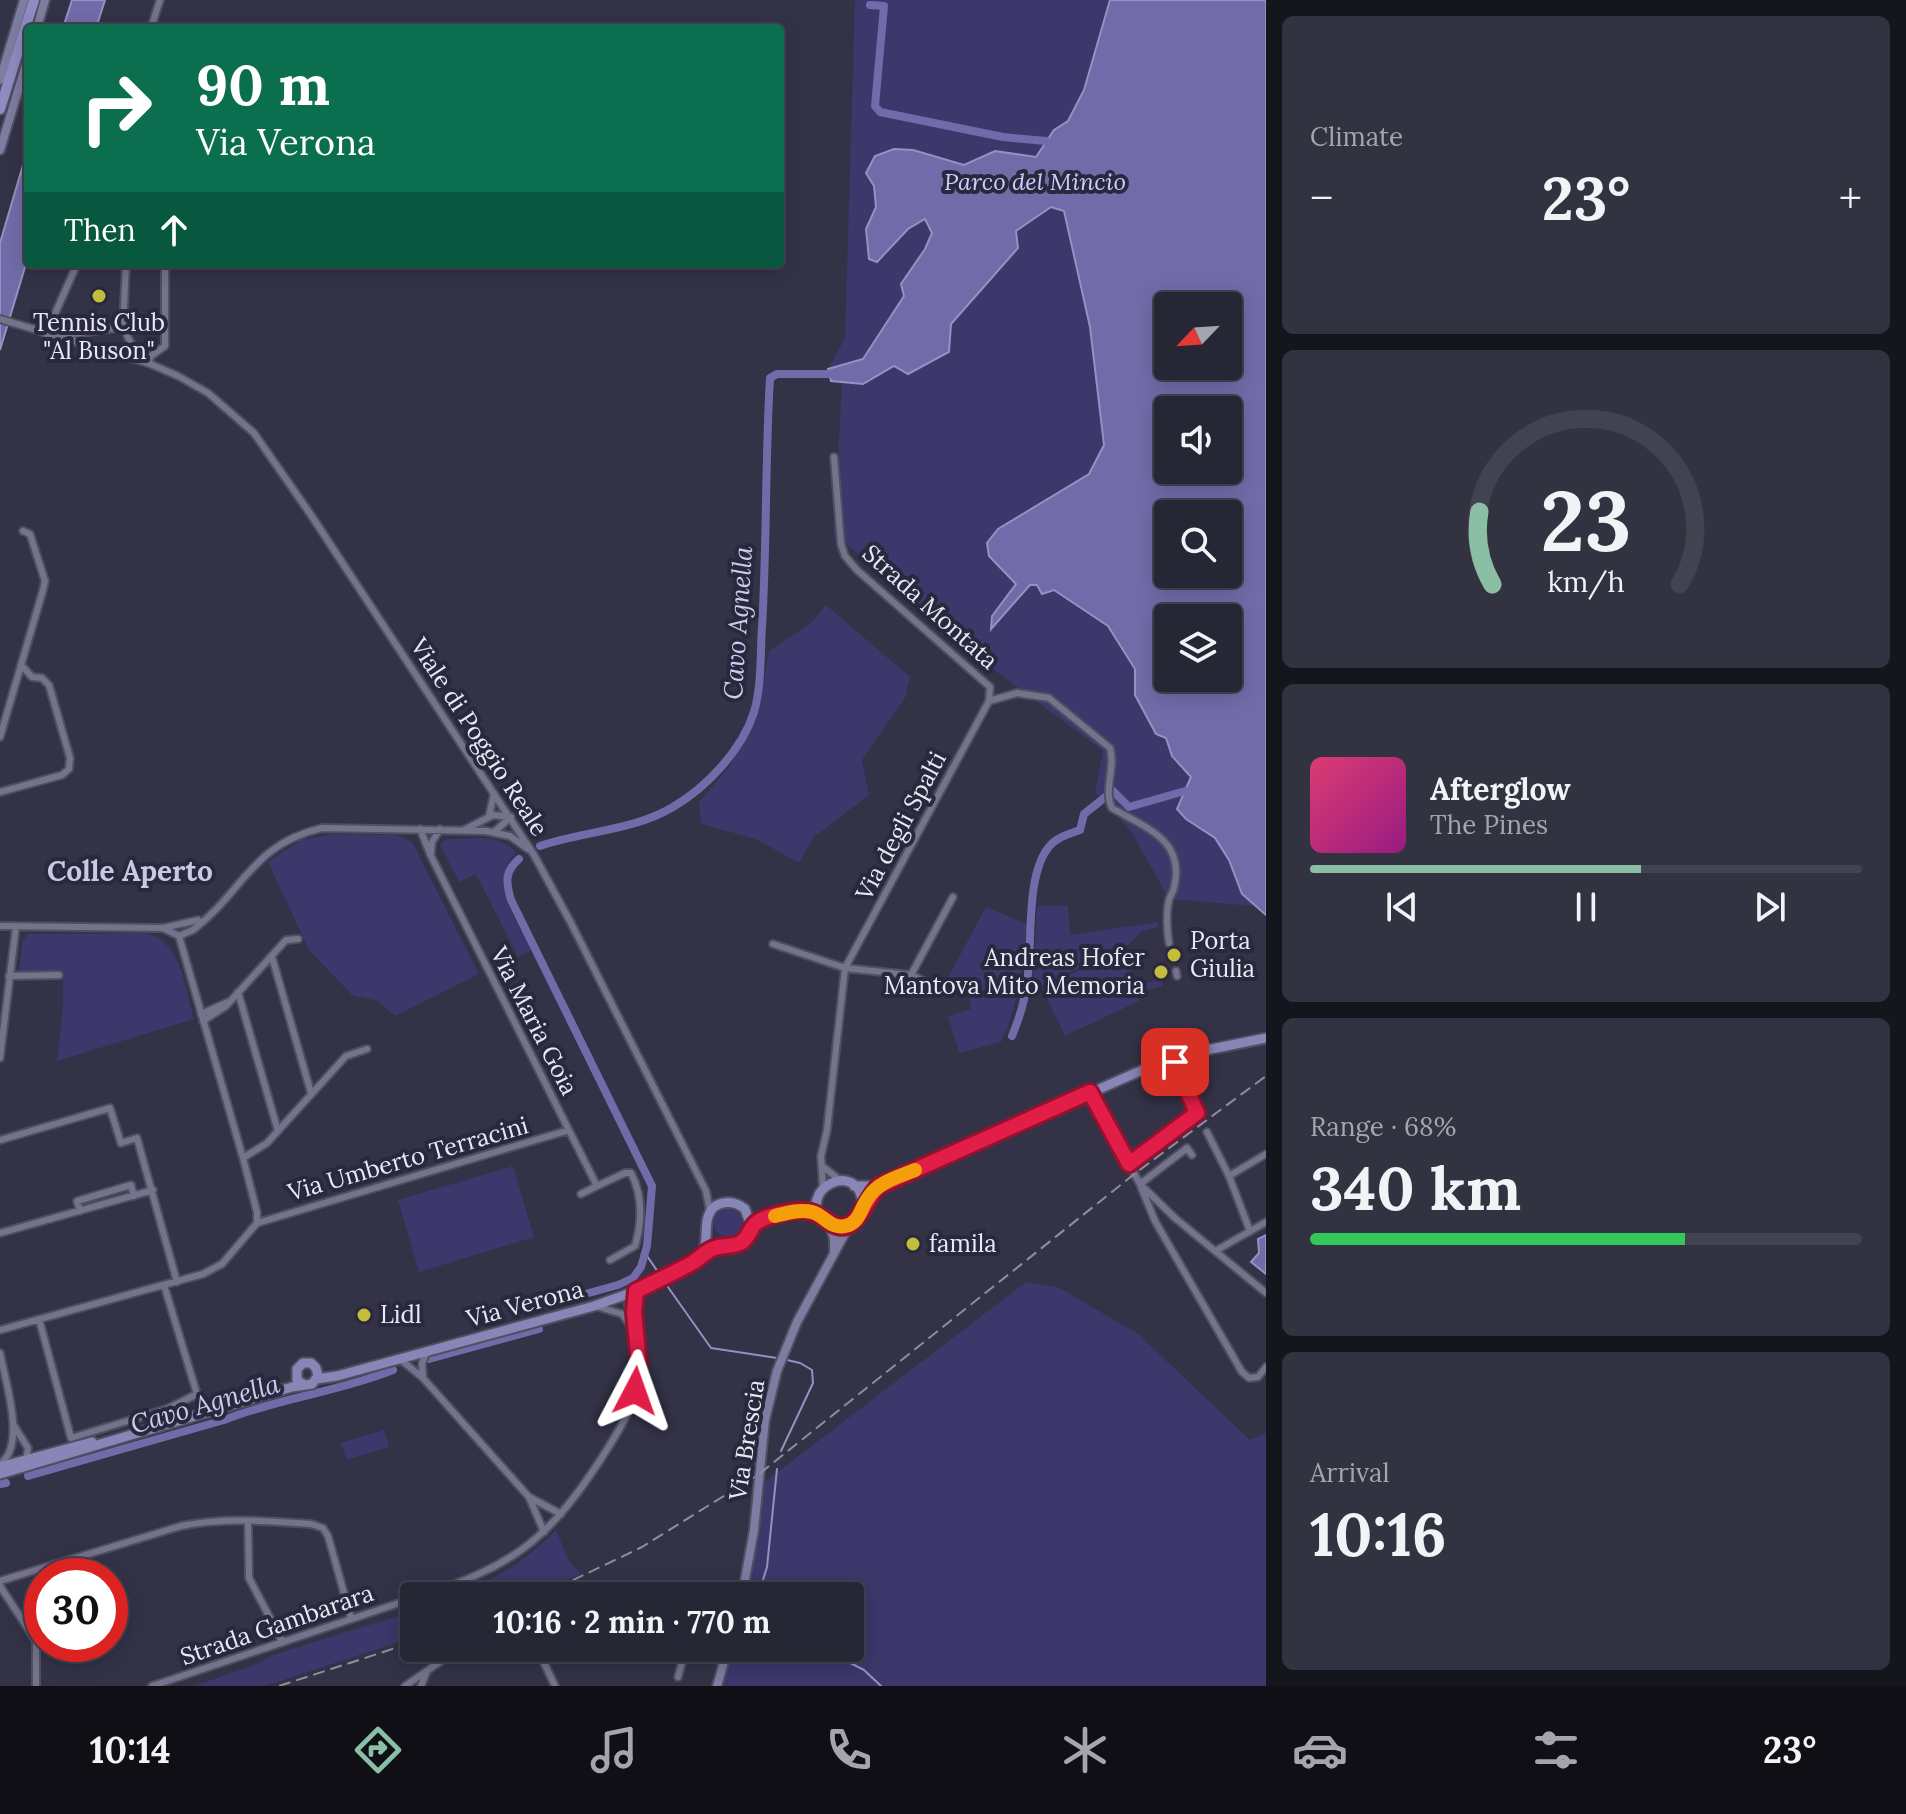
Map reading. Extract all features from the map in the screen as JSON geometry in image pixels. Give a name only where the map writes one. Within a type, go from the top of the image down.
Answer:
[{"type":"highway","points":[[27,24],[34,0]]},
{"type":"highway","points":[[0,109],[24,32]]},
{"type":"main road","points":[[0,80],[24,0]]},
{"type":"main road","points":[[38,24],[45,0]]},
{"type":"main road","points":[[0,150],[24,71]]},
{"type":"main road","points":[[708,1233],[723,1245],[735,1245],[742,1241],[751,1226],[768,1217],[802,1210],[817,1200],[823,1188],[841,1181],[854,1186],[879,1186],[1172,1057],[1266,1038]]},
{"type":"main road","points":[[854,1186],[863,1206]]},
{"type":"main road","points":[[802,1210],[839,1227],[850,1224],[857,1219],[879,1186]]},
{"type":"main road","points":[[817,1200],[834,1238],[834,1253]]},
{"type":"main road","points":[[702,1256],[710,1213],[717,1205],[726,1202],[740,1205],[748,1213],[751,1226]]},
{"type":"main road","points":[[748,1213],[768,1217]]},
{"type":"main road","name":"Via Brescia","points":[[745,1582],[754,1530],[765,1420],[778,1368],[797,1322],[850,1224]]},
{"type":"main road","name":"Via Verona","points":[[316,1374],[350,1371],[594,1306],[633,1292],[723,1245]]},
{"type":"main road","name":"Via Verona","points":[[269,1395],[285,1385],[299,1366],[307,1363],[316,1374]]},
{"type":"main road","points":[[296,1372],[297,1380],[303,1384]]},
{"type":"main road","name":"Via Verona","points":[[0,1469],[80,1451],[202,1413],[303,1384],[309,1385],[316,1374]]},
{"type":"main road","name":"Via Verona","points":[[0,1469],[79,1444],[108,1441]]},
{"type":"main road","points":[[717,1686],[724,1662]]},
{"type":"street","points":[[152,24],[160,0]]},
{"type":"street","points":[[46,334],[74,268]]},
{"type":"street","points":[[126,268],[123,327],[135,352],[134,359]]},
{"type":"street","points":[[148,363],[151,356],[165,346],[165,268]]},
{"type":"street","name":"Viale di Poggio Reale","points":[[0,319],[148,363],[178,376],[208,393],[254,433],[494,790],[534,855],[706,1191],[710,1213]]},
{"type":"street","name":"Viale di Poggio Reale","points":[[55,337],[123,327]]},
{"type":"street","name":"Strada Montata","points":[[834,457],[841,544],[845,556],[857,570],[990,687],[989,701],[1017,693],[1049,698],[1110,748],[1113,759],[1109,794],[1112,808],[1162,838],[1171,847],[1175,864],[1174,889],[1169,899],[1169,943]]},
{"type":"street","points":[[0,737],[45,581],[30,534],[23,531]]},
{"type":"street","points":[[21,665],[32,677]]},
{"type":"street","points":[[0,792],[62,775],[69,769],[70,758],[49,685],[42,678],[32,677],[15,685]]},
{"type":"street","name":"Via degli Spalti","points":[[823,1188],[821,1156],[827,1130],[845,968],[989,701]]},
{"type":"street","points":[[489,816],[494,790]]},
{"type":"street","points":[[465,829],[489,816],[511,817]]},
{"type":"street","points":[[494,832],[511,817]]},
{"type":"street","points":[[163,928],[179,936],[193,930],[272,848],[299,834],[331,828],[465,829],[494,832],[516,840],[534,855]]},
{"type":"street","name":"Via Maria Goia","points":[[420,829],[597,1186]]},
{"type":"street","points":[[431,856],[432,842],[440,829]]},
{"type":"street","points":[[911,975],[953,897]]},
{"type":"street","points":[[0,926],[163,928],[207,917]]},
{"type":"street","points":[[0,1330],[177,1282],[217,1268],[257,1223],[243,1158],[179,936],[180,931],[198,920]]},
{"type":"street","points":[[0,1058],[16,926]]},
{"type":"street","points":[[202,1018],[231,1000],[286,940],[298,939]]},
{"type":"street","points":[[773,944],[845,968],[911,975],[940,989]]},
{"type":"street","points":[[272,957],[311,1093]]},
{"type":"street","points":[[9,976],[59,975]]},
{"type":"street","points":[[238,992],[278,1131]]},
{"type":"street","points":[[243,1158],[267,1143],[346,1056],[367,1049]]},
{"type":"street","points":[[1129,1164],[1197,1113],[1172,1057]]},
{"type":"street","points":[[1090,1092],[1140,1184],[1155,1221],[1242,1372],[1249,1378],[1258,1377],[1266,1367]]},
{"type":"street","points":[[0,1140],[110,1108],[121,1143],[137,1138],[177,1282]]},
{"type":"street","name":"Via Umberto Terracini","points":[[257,1223],[569,1130]]},
{"type":"street","points":[[1207,1132],[1229,1176],[1250,1231]]},
{"type":"street","points":[[1140,1184],[1187,1148],[1192,1155]]},
{"type":"street","points":[[1229,1176],[1266,1154]]},
{"type":"street","points":[[822,1166],[841,1181]]},
{"type":"street","points":[[581,1194],[631,1173],[641,1204],[635,1246],[610,1260]]},
{"type":"street","points":[[1140,1184],[1175,1218],[1266,1293]]},
{"type":"street","points":[[0,1233],[153,1190]]},
{"type":"street","points":[[706,1191],[726,1202]]},
{"type":"street","points":[[1217,1250],[1266,1222]]},
{"type":"street","points":[[164,1285],[202,1413]]},
{"type":"street","points":[[464,1582],[497,1567],[544,1532],[592,1472],[626,1417],[635,1391],[639,1365],[633,1292]]},
{"type":"street","points":[[594,1306],[616,1310],[634,1330]]},
{"type":"street","points":[[39,1319],[71,1438],[167,1409],[197,1394]]},
{"type":"street","points":[[423,1378],[422,1363],[427,1352]]},
{"type":"street","points":[[0,1353],[13,1424],[13,1447],[0,1469]]},
{"type":"street","points":[[399,1359],[423,1378],[529,1497],[544,1532]]},
{"type":"street","points":[[13,1424],[33,1450],[44,1454]]},
{"type":"street","points":[[13,1447],[22,1461],[28,1450],[22,1436]]},
{"type":"street","name":"Via Verona","points":[[22,1461],[80,1451]]},
{"type":"street","points":[[529,1497],[561,1514]]},
{"type":"street","points":[[36,1686],[36,1641],[0,1584],[181,1526],[207,1521],[248,1521],[311,1524],[323,1528],[351,1618]]},
{"type":"street","points":[[248,1521],[249,1578],[282,1641]]},
{"type":"street","name":"Strada Gambarara","points":[[152,1686],[400,1602]]},
{"type":"street","points":[[405,1686],[439,1662]]},
{"type":"street","points":[[544,1662],[555,1686]]},
{"type":"street","points":[[678,1677],[682,1662]]},
{"type":"street","points":[[421,1686],[427,1670]]},
{"type":"green space","name":"Parco del Mincio","points":[[855,0],[1266,0],[1266,907],[1169,899],[1131,831],[1095,792],[1103,751],[985,663],[834,533],[843,365],[828,369],[845,338]]},
{"type":"green space","points":[[826,605],[910,677],[905,698],[862,760],[869,795],[813,838],[799,863],[756,839],[701,824],[699,802],[729,767],[759,710],[769,651],[811,623]]},
{"type":"green space","points":[[332,834],[396,835],[412,842],[479,974],[395,1016],[378,1001],[352,995],[309,950],[268,862],[301,840]]},
{"type":"green space","points":[[447,839],[494,840],[503,842],[516,853],[507,864],[504,888],[512,913],[532,950],[518,957],[476,874],[459,882],[441,847]]},
{"type":"green space","points":[[1068,905],[1070,935],[1158,922],[1158,927],[1140,932],[1130,944],[1039,987],[1033,984],[1037,906]]},
{"type":"green space","points":[[986,907],[1027,924],[1019,984],[1001,1042],[959,1053],[948,1016],[971,1009],[966,979],[948,987],[946,981]]},
{"type":"green space","points":[[145,933],[157,937],[174,955],[194,1019],[57,1061],[63,1008],[63,971],[19,971],[23,940],[28,934]]},
{"type":"green space","points":[[1126,947],[1134,986],[1161,980],[1163,986],[1138,992],[1139,1001],[1065,1036],[1042,988]]},
{"type":"green space","points":[[513,1166],[534,1237],[419,1272],[398,1200]]},
{"type":"green space","points":[[728,1209],[738,1213],[742,1223],[738,1233],[728,1237],[718,1233],[714,1223],[718,1213]]},
{"type":"green space","points":[[1026,1282],[1060,1288],[1138,1334],[1250,1440],[1266,1433],[1266,1686],[717,1686],[723,1662],[864,1662],[864,1582],[744,1582],[758,1487]]},
{"type":"green space","points":[[384,1430],[389,1447],[347,1460],[341,1443]]},
{"type":"green space","points":[[556,1530],[569,1561],[581,1574],[563,1582],[486,1582],[510,1568]]},
{"type":"green space","points":[[400,1615],[400,1642],[265,1686],[194,1686],[260,1663],[270,1656]]},
{"type":"shaded area","points":[[72,0],[105,0],[97,24],[64,24]]},
{"type":"shaded area","points":[[1110,0],[1266,0],[1266,915],[1242,894],[1229,860],[1215,838],[1186,819],[1177,809],[1191,777],[1172,756],[1166,738],[1156,734],[1135,695],[1135,669],[1108,626],[1054,590],[1042,594],[1037,585],[1030,585],[991,629],[992,616],[1016,584],[989,556],[987,543],[998,529],[1089,474],[1104,445],[1090,327],[1064,211],[1051,207],[1016,231],[1018,248],[951,324],[949,352],[908,374],[894,366],[863,384],[831,381],[828,369],[863,359],[904,296],[901,284],[932,233],[925,219],[908,229],[877,262],[869,259],[866,229],[876,207],[874,186],[866,173],[875,156],[894,149],[913,150],[964,165],[995,151],[1036,157],[1054,130],[1068,121],[1084,90]]},
{"type":"shaded area","points":[[24,162],[25,268],[0,350],[0,243]]},
{"type":"shaded area","points":[[1266,1235],[1266,1274],[1251,1262],[1259,1253],[1258,1239]]},
{"type":"waterway","points":[[870,5],[884,6],[875,106],[880,112],[1003,137],[1046,141]]},
{"type":"waterway","name":"Cavo Agnella","points":[[540,846],[658,815],[698,789],[722,766],[741,740],[754,712],[760,680],[770,378],[777,374],[829,374]]},
{"type":"waterway","points":[[1012,1036],[1026,989],[1036,876],[1048,848],[1058,839],[1080,830],[1084,814],[1113,791],[1129,807],[1185,791]]},
{"type":"waterway","name":"Cavo Agnella","points":[[519,859],[511,868],[508,878],[511,900],[652,1186],[647,1246],[641,1267],[633,1278],[534,1308]]},
{"type":"waterway","points":[[645,1253],[660,1275]]},
{"type":"waterway","points":[[663,1280],[711,1348],[777,1358]]},
{"type":"waterway","name":"Cavo Agnella","points":[[429,1359],[539,1329]]},
{"type":"waterway","points":[[781,1451],[813,1383],[812,1370],[787,1360]]},
{"type":"waterway","name":"Cavo Agnella","points":[[28,1476],[393,1370]]},
{"type":"waterway","points":[[762,1582],[767,1567],[777,1469]]},
{"type":"waterway","name":"Cavo Agnella","points":[[0,1484],[6,1483]]},
{"type":"waterway","points":[[848,1662],[864,1670],[881,1686]]},
{"type":"railway","points":[[569,1582],[642,1547],[759,1474],[1133,1175],[1266,1076]]},
{"type":"railway","points":[[279,1686],[400,1647]]},
{"type":"slow traffic","points":[[775,1216],[802,1210],[821,1215],[830,1224],[845,1226],[857,1219],[868,1197],[879,1186],[915,1170]]},
{"type":"place","name":"Tennis Club \"Al Buson\"","points":[[99,296]]},
{"type":"place","name":"Porta Giulia","points":[[1174,955]]},
{"type":"place","name":"Andreas Hofer Mantova Mito Memoria","points":[[1161,972]]},
{"type":"place","name":"famila","points":[[913,1244]]},
{"type":"place","name":"Lidl","points":[[364,1315]]},
{"type":"district","name":"Colle Aperto","points":[[130,871]]},
{"type":"route","points":[[635,1391],[639,1365],[634,1312],[636,1291],[690,1264],[713,1248],[735,1245],[748,1235],[751,1226],[768,1217],[802,1210],[821,1215],[830,1224],[839,1227],[850,1224],[861,1214],[868,1197],[879,1186],[1090,1092],[1129,1164],[1197,1113],[1175,1062]]}]
